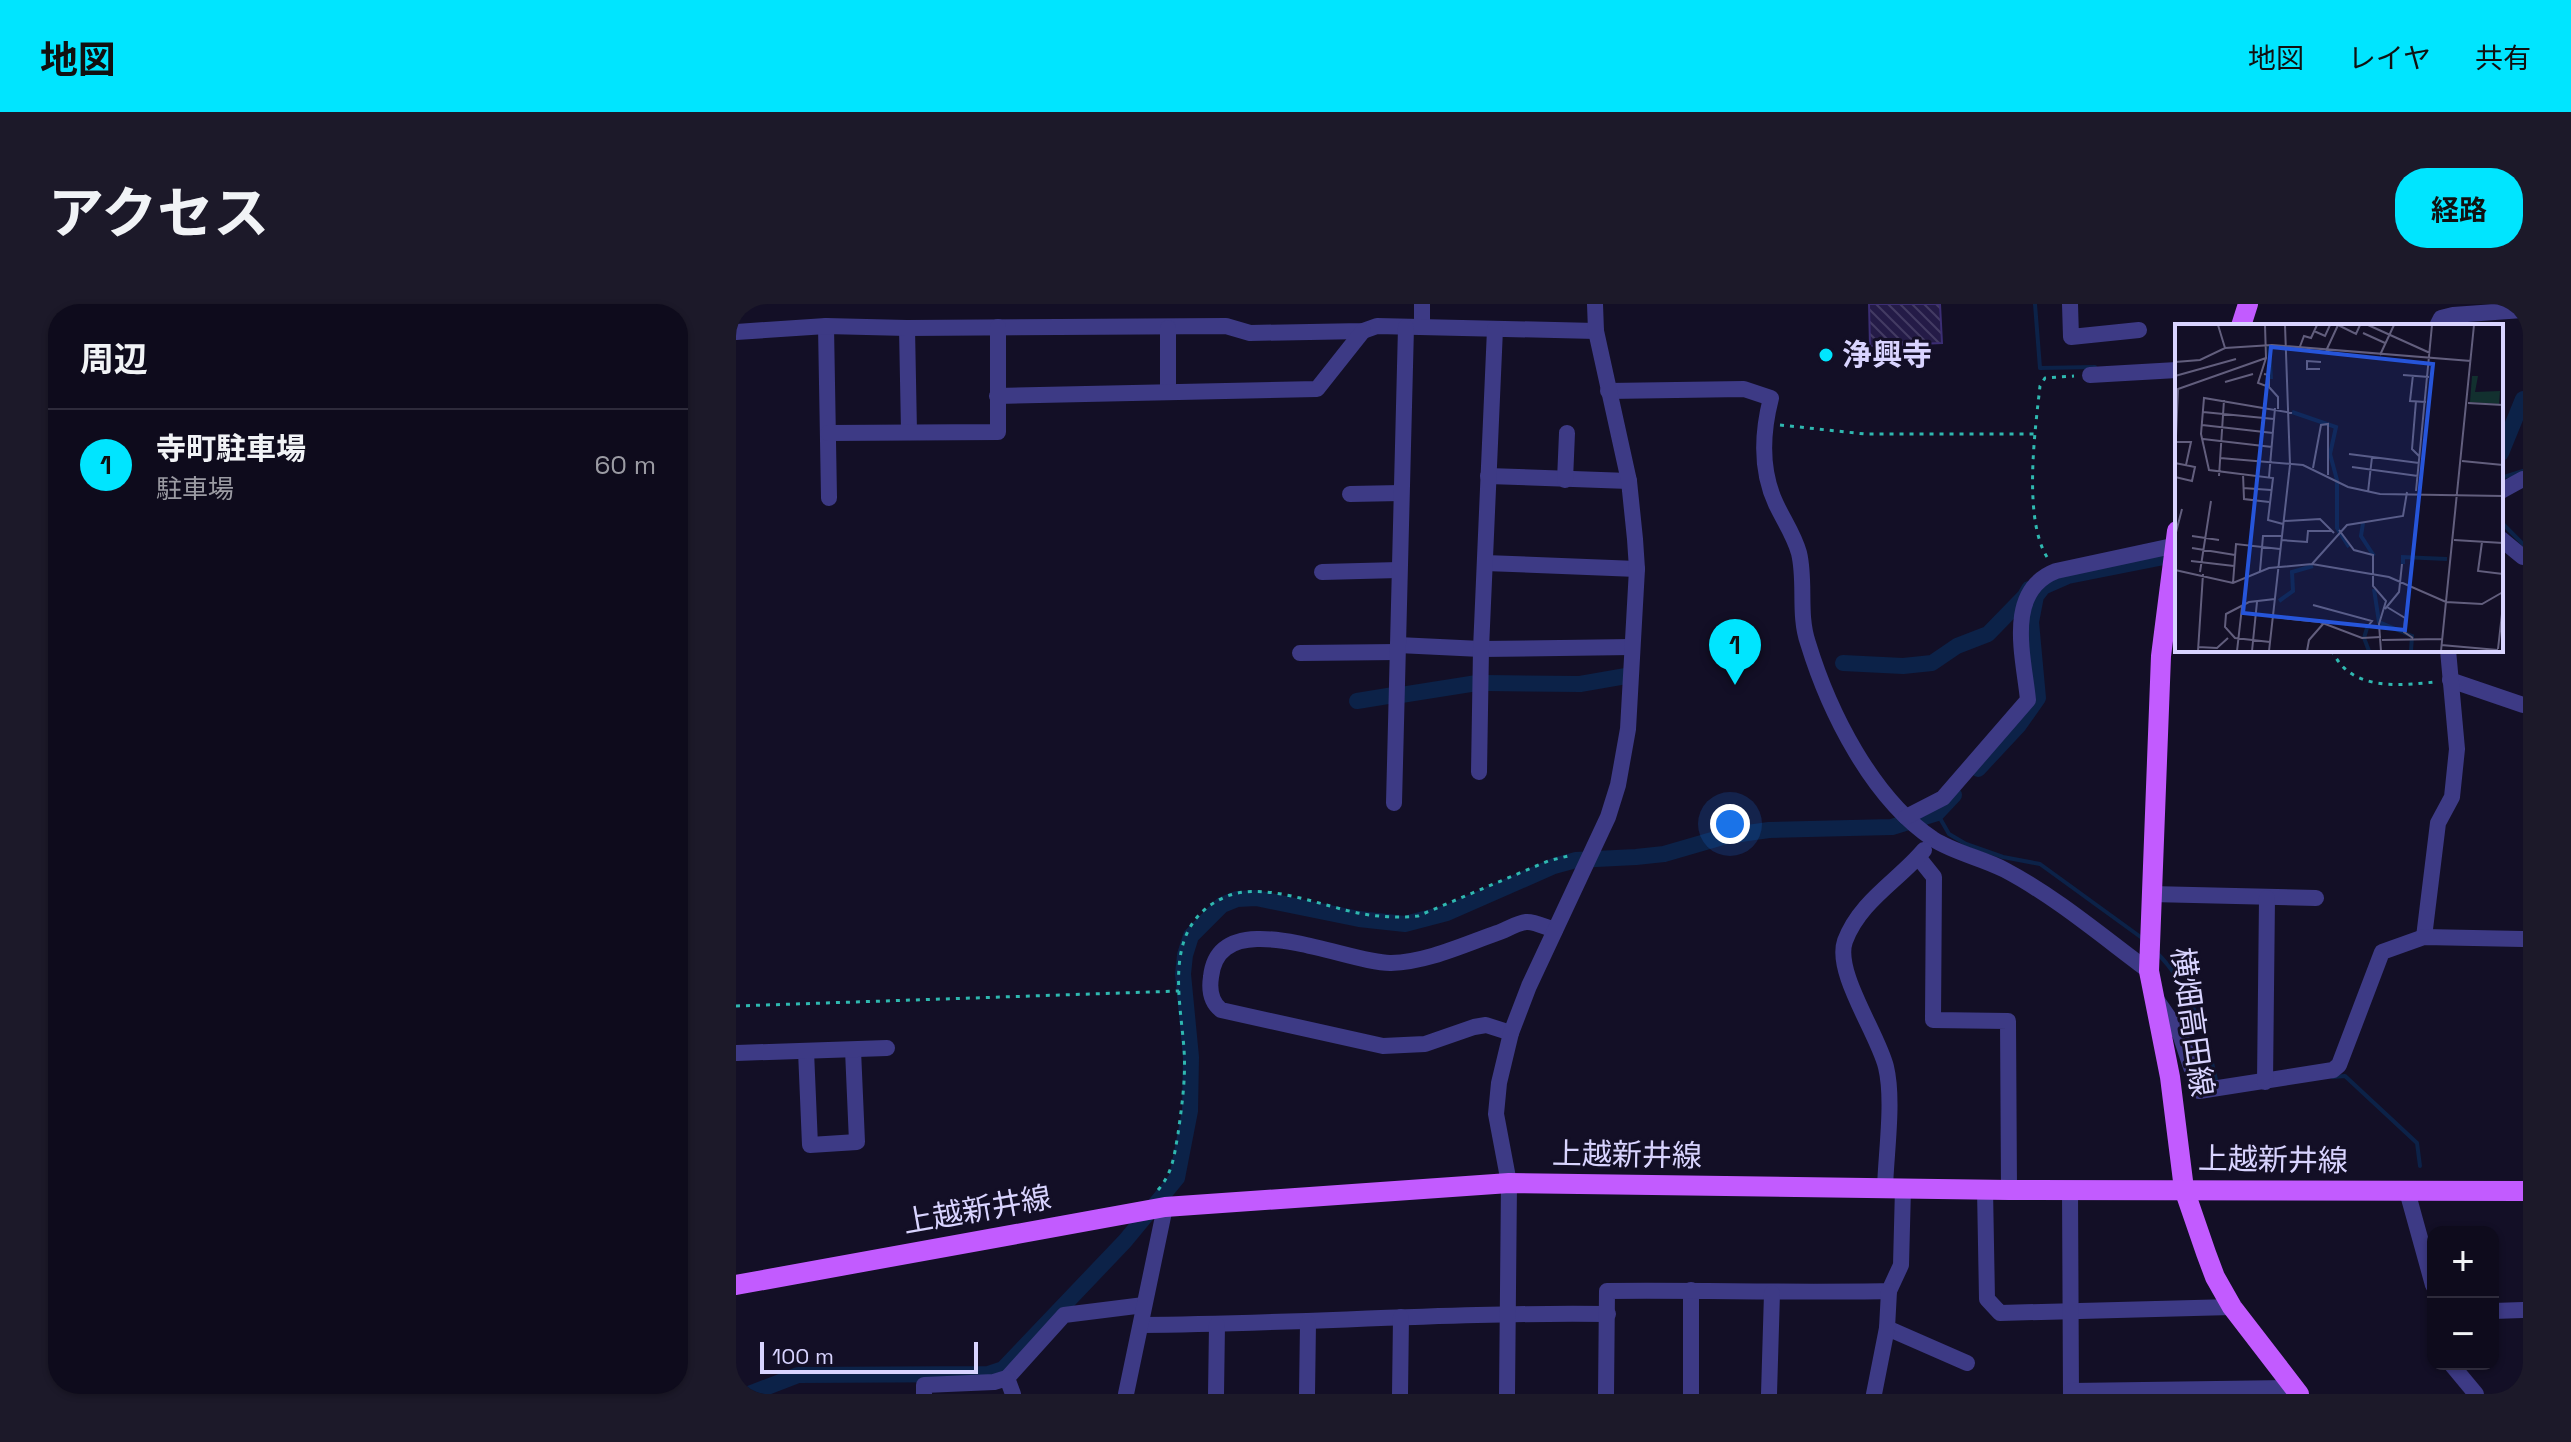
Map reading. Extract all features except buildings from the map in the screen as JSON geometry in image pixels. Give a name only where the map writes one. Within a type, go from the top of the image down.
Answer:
[{"type":"main road","points":[[2242,324],[2248,304]]},
{"type":"main road","name":"横畑高田線","points":[[2175,555],[2161,656],[2149,971],[2170,1077],[2184,1189],[2215,1277],[2232,1307],[2297,1391]]},
{"type":"main road","name":"上越新井線","points":[[736,1285],[1165,1207],[1509,1183],[2009,1190],[2523,1191]]},
{"type":"street","points":[[1394,803],[1401,493],[1414,327],[1422,304]]},
{"type":"street","points":[[1507,1394],[1509,1183],[1496,1114],[1501,1070],[1529,986],[1593,853],[1614,799],[1626,748],[1637,569],[1629,481],[1596,331],[1595,304]]},
{"type":"street","points":[[2070,304],[2071,337],[2139,330]]},
{"type":"street","points":[[2438,324],[2441,318],[2453,315],[2523,310]]},
{"type":"street","points":[[736,332],[826,326],[1226,326],[1250,333],[1363,331],[1377,326],[1596,331]]},
{"type":"street","points":[[826,326],[829,498]]},
{"type":"street","points":[[828,433],[998,432],[998,327]]},
{"type":"street","points":[[907,328],[909,432]]},
{"type":"street","points":[[1168,328],[1168,392]]},
{"type":"street","points":[[1479,772],[1481,649],[1495,329]]},
{"type":"street","points":[[997,396],[1317,389],[1363,331]]},
{"type":"street","points":[[2090,375],[2175,370]]},
{"type":"street","points":[[1608,391],[1744,389],[1771,398],[1764,424],[1764,465],[1769,485],[1800,558],[1801,606],[1808,643],[1852,748],[1865,768],[1906,817],[1934,839],[2005,870],[2052,900],[2149,971]]},
{"type":"street","points":[[1565,480],[1567,433]]},
{"type":"street","points":[[1488,476],[1629,481]]},
{"type":"street","points":[[2503,482],[2523,479]]},
{"type":"street","points":[[2503,490],[2523,479]]},
{"type":"street","points":[[1350,494],[1401,493]]},
{"type":"street","points":[[1906,817],[1943,798],[2028,700],[2020,629],[2021,612],[2032,589],[2056,571],[2175,541]]},
{"type":"street","points":[[2503,541],[2523,557]]},
{"type":"street","points":[[1485,563],[1637,569]]},
{"type":"street","points":[[1322,572],[1399,570]]},
{"type":"street","points":[[1300,653],[1632,647]]},
{"type":"street","points":[[2424,937],[2438,823],[2452,797],[2457,749],[2448,652]]},
{"type":"street","points":[[2450,680],[2523,705]]},
{"type":"street","points":[[1874,1394],[1887,1328],[1889,1291],[1901,1265],[1886,1068],[1846,972],[1843,948],[1846,938],[1871,900],[1934,839]]},
{"type":"street","points":[[1918,857],[1934,877],[1933,1020],[2008,1021],[2009,1190]]},
{"type":"street","points":[[2151,894],[2316,898]]},
{"type":"street","points":[[2265,1082],[2267,898]]},
{"type":"street","points":[[1511,1033],[1486,1025],[1425,1044],[1383,1046],[1221,1010],[1213,1000],[1210,978],[1213,964],[1221,953],[1233,945],[1260,937],[1387,963],[1445,951],[1527,922],[1555,930]]},
{"type":"street","points":[[2155,998],[2180,1034],[2199,1091],[2265,1082],[2333,1070],[2339,1065],[2382,952],[2424,937],[2523,939]]},
{"type":"street","points":[[736,1053],[887,1048]]},
{"type":"street","points":[[806,1051],[810,1145],[857,1142],[853,1050]]},
{"type":"street","points":[[1985,1189],[1987,1299],[2000,1313],[2232,1307]]},
{"type":"street","points":[[2070,1190],[2071,1392],[2297,1391]]},
{"type":"street","points":[[2407,1191],[2427,1263]]},
{"type":"street","points":[[1126,1394],[1165,1207]]},
{"type":"street","points":[[1691,1290],[1691,1394]]},
{"type":"street","points":[[1606,1394],[1607,1291],[1889,1291]]},
{"type":"street","points":[[1769,1394],[1772,1293]]},
{"type":"street","points":[[924,1394],[924,1385],[994,1382],[1010,1386],[1064,1315],[1144,1305]]},
{"type":"street","points":[[2499,1311],[2523,1310]]},
{"type":"street","points":[[1141,1325],[1308,1323],[1507,1313],[1608,1314]]},
{"type":"street","points":[[1400,1394],[1401,1317]]},
{"type":"street","points":[[1307,1394],[1308,1323]]},
{"type":"street","points":[[1216,1394],[1217,1325]]},
{"type":"street","points":[[1887,1328],[1967,1363]]},
{"type":"street","points":[[2456,1370],[2476,1394]]},
{"type":"path","points":[[2056,571],[2040,545],[2034,486],[2034,434],[2040,386],[2045,378],[2090,375]]},
{"type":"path","points":[[1764,424],[1865,434],[2034,434]]},
{"type":"path","points":[[2334,652],[2347,669],[2370,682],[2397,687],[2450,680]]},
{"type":"path","points":[[1140,1212],[1169,1177],[1184,1101],[1178,968],[1180,950],[1188,930],[1203,913],[1224,897],[1245,891],[1263,892],[1365,914],[1418,916],[1548,861],[1593,853]]},
{"type":"path","points":[[736,1006],[1179,991]]},
{"type":"waterway","points":[[2035,304],[2040,368],[2095,367]]},
{"type":"waterway","points":[[2503,448],[2523,399]]},
{"type":"waterway","points":[[2503,477],[2523,471]]},
{"type":"waterway","points":[[2503,524],[2523,544]]},
{"type":"waterway","points":[[1978,769],[2019,725],[2038,698],[2031,622],[2036,596],[2043,587],[2068,576],[2175,557]]},
{"type":"waterway","points":[[1843,663],[1903,666],[1932,663],[1957,646],[1988,634],[2029,589]]},
{"type":"waterway","points":[[1486,683],[1580,684],[1626,676]]},
{"type":"waterway","points":[[1401,695],[1477,683]]},
{"type":"waterway","points":[[1357,701],[1394,695]]},
{"type":"waterway","points":[[749,1394],[798,1375],[988,1374],[1003,1369],[1125,1241],[1177,1178],[1190,1111],[1191,1057],[1183,974],[1185,955],[1191,936],[1222,905],[1237,899],[1256,898],[1359,919],[1405,924],[1447,913],[1554,866],[1576,860],[1664,854],[1726,836],[1769,830],[1892,827],[1937,813],[1954,795]]},
{"type":"waterway","points":[[1937,813],[1949,834],[1966,844],[2003,857],[2040,864],[2142,938]]},
{"type":"waterway","points":[[2156,952],[2179,980],[2196,1014],[2217,1084]]},
{"type":"waterway","points":[[2333,1077],[2345,1076],[2417,1143],[2420,1166]]},
{"type":"place","name":"浄興寺","points":[[1826,355]]},
{"type":"place","name":"寺町駐車場","points":[[1735,685]]}]
